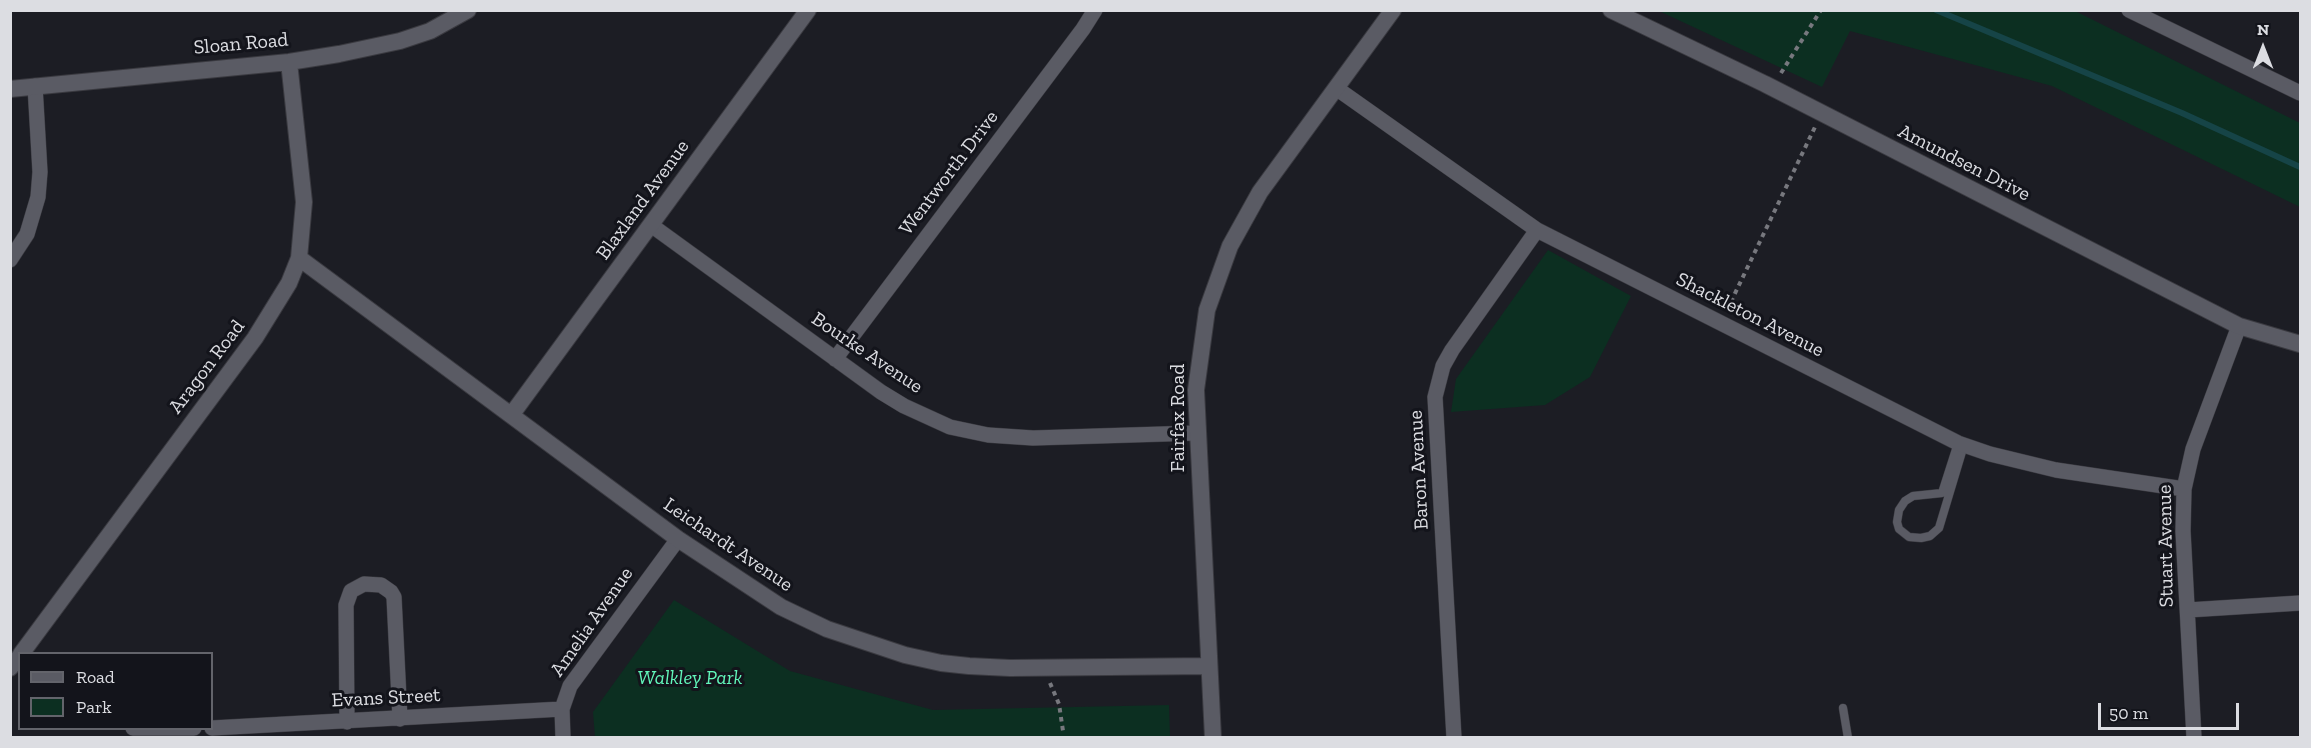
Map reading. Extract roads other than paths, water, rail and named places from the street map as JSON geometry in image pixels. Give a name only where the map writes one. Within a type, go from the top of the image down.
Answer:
[{"type":"street","name":"Sloan Road","points":[[10,88],[289,62],[376,48],[430,31],[468,10]]},
{"type":"street","name":"Blaxland Avenue","points":[[512,414],[808,10]]},
{"type":"street","name":"Wentworth Drive","points":[[835,359],[1076,39],[1095,10]]},
{"type":"street","name":"Fairfax Road","points":[[1213,738],[1196,433],[1196,390],[1207,310],[1222,264],[1240,225],[1260,192],[1393,10]]},
{"type":"street","name":"Amundsen Drive","points":[[1611,10],[1822,113],[2239,326],[2301,344]]},
{"type":"street","points":[[2129,10],[2301,93]]},
{"type":"street","name":"Aragon Road","points":[[23,652],[255,338],[285,292],[299,258],[304,201],[289,62]]},
{"type":"street","points":[[10,260],[27,234],[38,197],[40,172],[35,86]]},
{"type":"street","name":"Shackleton Avenue","points":[[1336,88],[1538,230],[1961,444],[1990,454],[2056,470],[2184,489]]},
{"type":"street","name":"Bourke Avenue","points":[[651,225],[835,359],[904,406],[950,427],[988,435],[1033,438],[1196,433]]},
{"type":"street","name":"Baron Avenue","points":[[1454,738],[1435,397],[1443,366],[1452,350],[1538,230]]},
{"type":"street","name":"Leichardt Avenue","points":[[299,258],[678,539],[782,607],[827,628],[905,655],[941,663],[1010,668],[1209,666]]},
{"type":"street","name":"Stuart Avenue","points":[[2194,738],[2183,531],[2184,489],[2193,449],[2239,326]]},
{"type":"street","name":"Amelia Avenue","points":[[564,738],[562,709],[570,687],[678,539]]},
{"type":"street","points":[[348,722],[346,605],[351,591],[364,584],[381,585],[394,597],[400,719]]},
{"type":"street","points":[[2188,610],[2301,603]]},
{"type":"street","name":"Evans Street","points":[[213,728],[562,709]]},
{"type":"lane","points":[[1961,444],[1939,528],[1930,536],[1909,537],[1899,529],[1897,522],[1899,510],[1905,501],[1913,496],[1942,493],[1961,444]]},
{"type":"lane","points":[[1843,708],[1848,738]]},
{"type":"waterway","points":[[1936,10],[2182,113],[2300,167]]},
{"type":"park label","name":"Walkley Park","points":[[690,678]]}]
